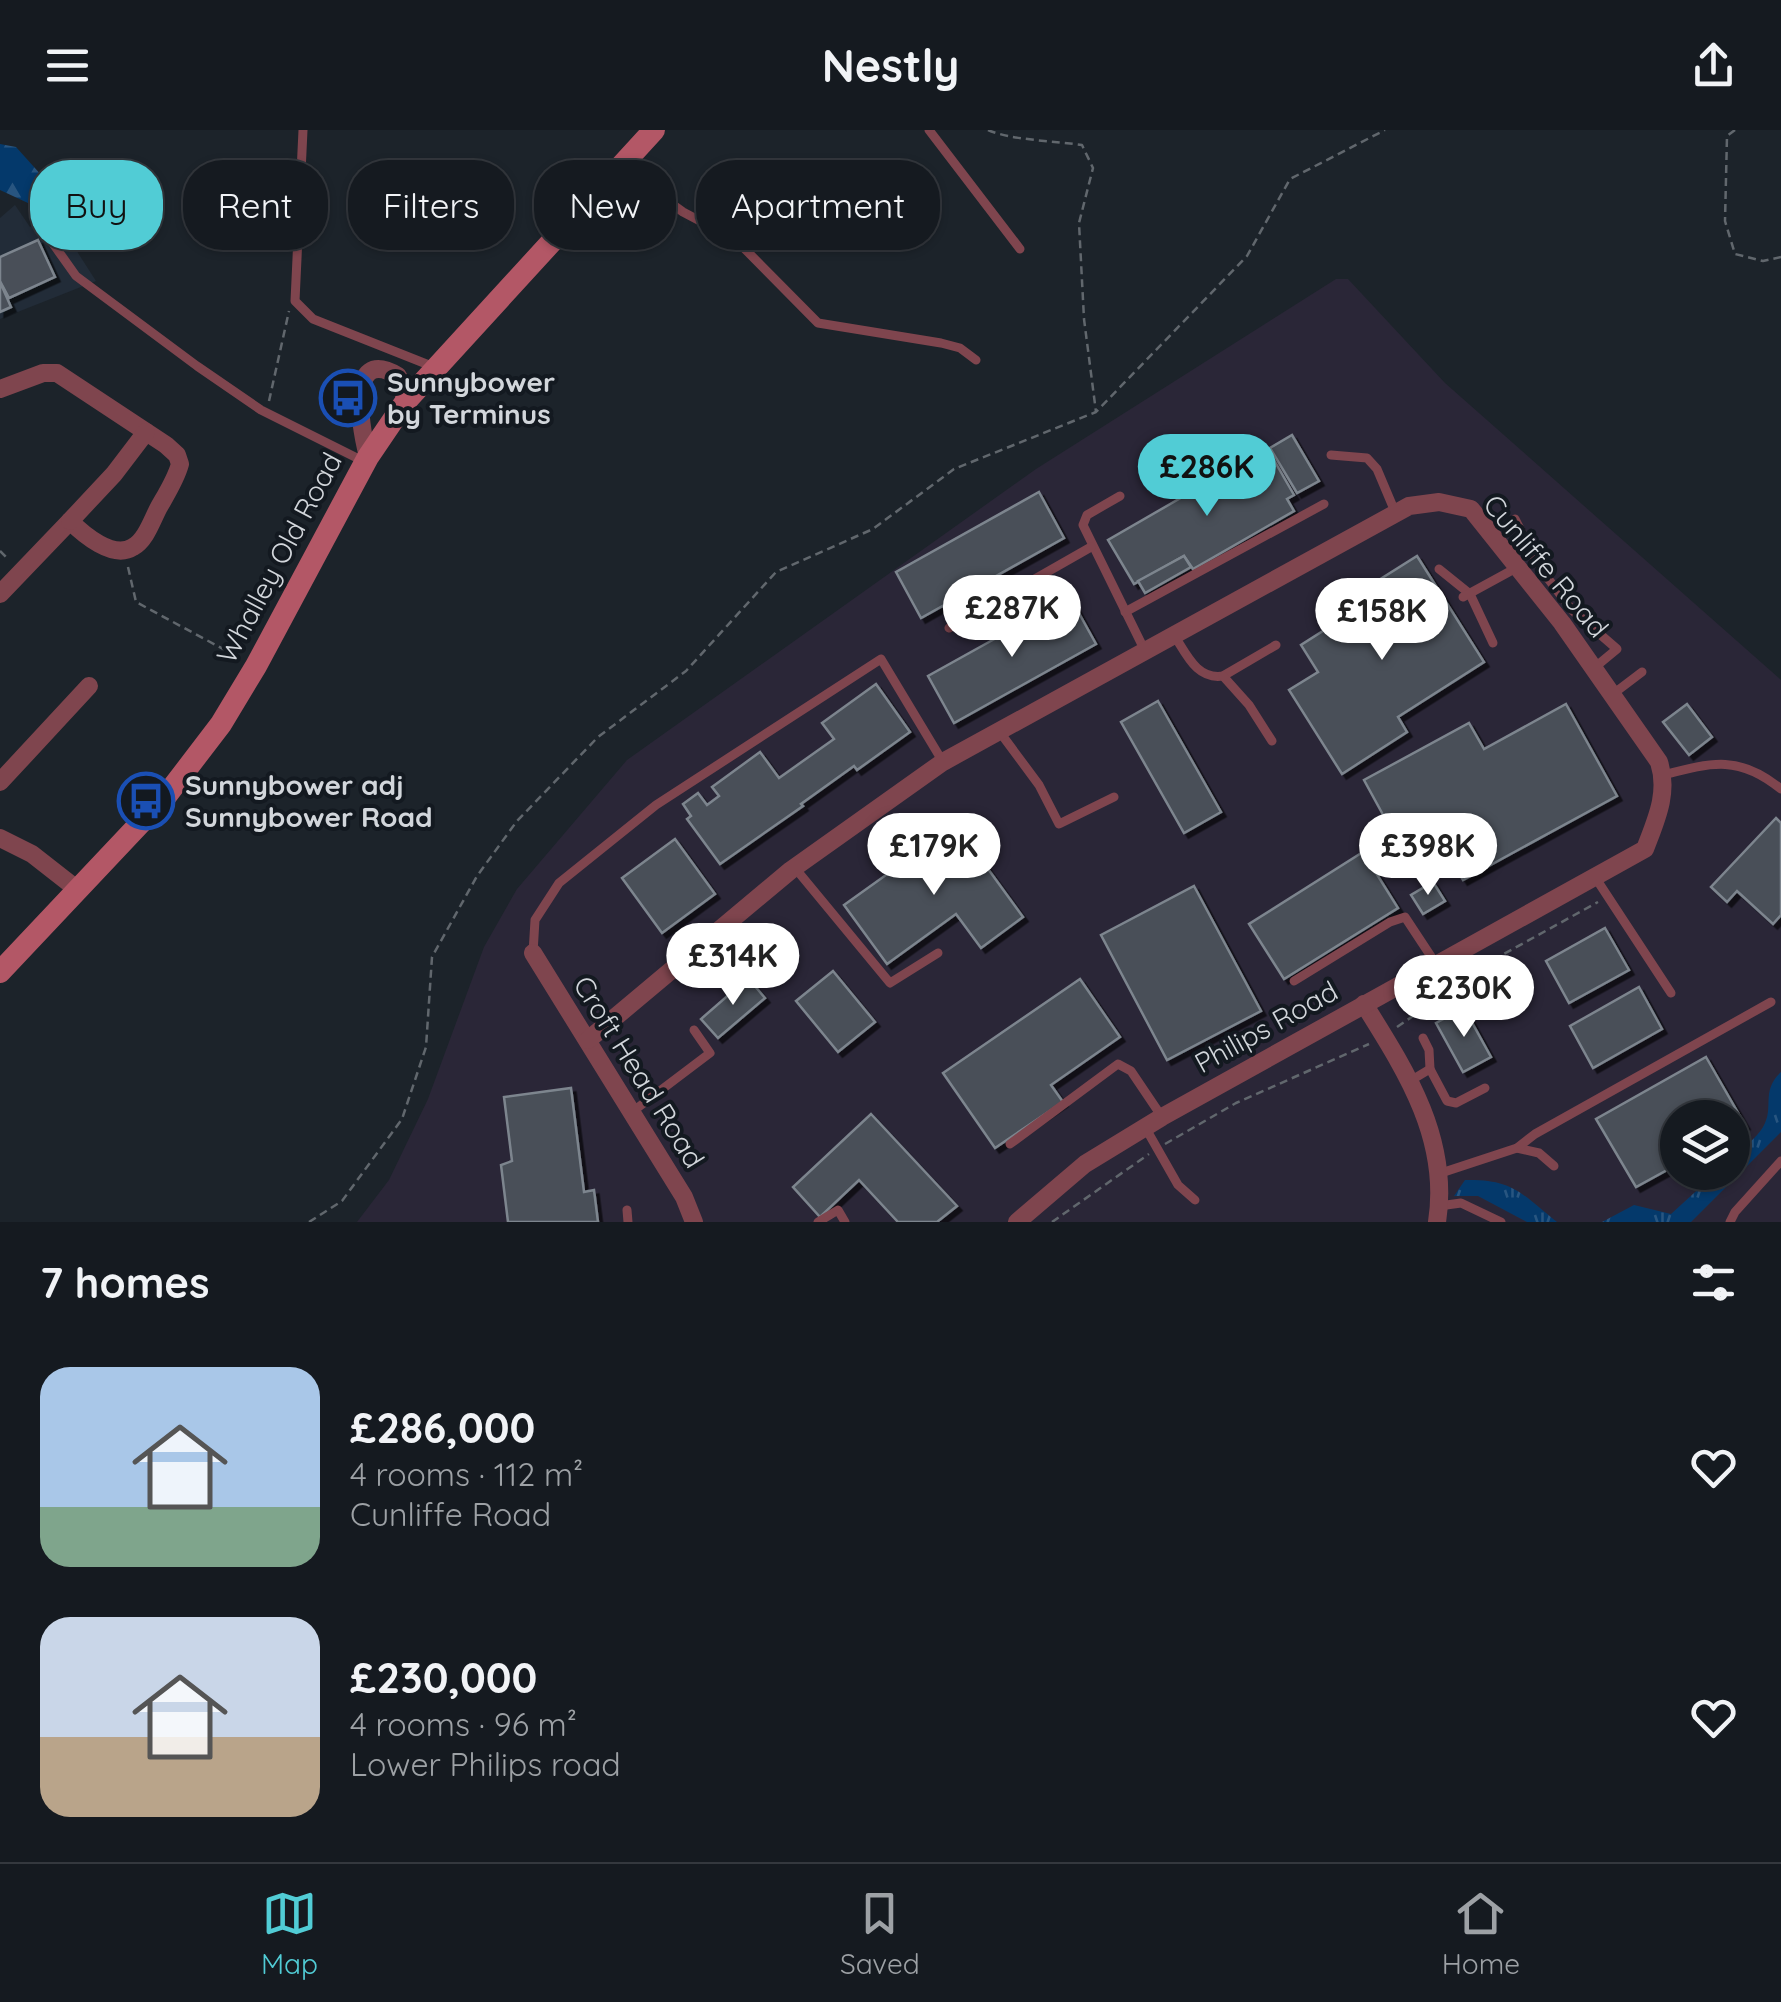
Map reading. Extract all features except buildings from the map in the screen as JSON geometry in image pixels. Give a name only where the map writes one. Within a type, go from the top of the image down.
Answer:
[{"type":"street","name":"Whalley Old Road","points":[[626,160],[654,130]]},
{"type":"street","name":"Whalley Old Road","points":[[0,972],[166,796],[221,724],[367,459],[406,401],[544,250]]},
{"type":"street","points":[[367,459],[360,411],[361,386],[366,376],[377,370],[389,370],[398,376],[406,401]]},
{"type":"street","points":[[0,390],[43,373],[57,373],[174,451],[180,460],[180,469],[142,539],[124,550],[109,548],[84,535],[70,521]]},
{"type":"street","points":[[0,594],[114,474],[146,432]]},
{"type":"street","name":"Cunliffe Road","points":[[588,1040],[794,868],[943,762],[1396,514],[1425,502],[1471,509],[1613,694],[1652,749],[1664,775]]},
{"type":"street","points":[[0,782],[89,686]]},
{"type":"street","name":"Philips Road","points":[[1018,1222],[1084,1164],[1153,1122],[1645,848],[1662,806],[1664,775]]},
{"type":"street","points":[[0,838],[32,854],[78,890]]},
{"type":"street","name":"Croft Head Road","points":[[532,952],[684,1197],[694,1222]]},
{"type":"street","points":[[1364,1004],[1410,1081],[1431,1128],[1438,1174],[1438,1214]]},
{"type":"lane","points":[[304,130],[295,302],[313,318],[436,368]]},
{"type":"lane","points":[[929,130],[1020,249]]},
{"type":"lane","points":[[676,207],[736,240],[818,323],[941,343],[960,348],[976,360]]},
{"type":"lane","points":[[58,250],[76,276],[196,366],[267,413],[367,459]]},
{"type":"lane","points":[[1331,455],[1367,458],[1378,469],[1396,514]]},
{"type":"lane","points":[[1120,496],[1087,515],[1083,526],[1145,652]]},
{"type":"lane","points":[[1125,612],[1324,504]]},
{"type":"lane","points":[[1515,519],[1540,568],[1572,610],[1617,649],[1594,668]]},
{"type":"lane","points":[[949,628],[1091,547]]},
{"type":"lane","points":[[1467,595],[1518,568]]},
{"type":"lane","points":[[1440,569],[1467,595],[1493,643]]},
{"type":"lane","points":[[1174,635],[1202,674],[1223,676],[1276,645]]},
{"type":"lane","points":[[532,952],[535,920],[559,883],[656,806],[882,659],[943,762]]},
{"type":"lane","points":[[1613,694],[1642,672]]},
{"type":"lane","points":[[1223,676],[1249,704],[1272,741]]},
{"type":"lane","points":[[999,731],[1038,784],[1059,824],[1114,796]]},
{"type":"lane","points":[[1664,775],[1715,764],[1748,766],[1781,789]]},
{"type":"lane","points":[[794,868],[890,983],[938,952]]},
{"type":"lane","points":[[1595,876],[1671,993]]},
{"type":"lane","points":[[1294,981],[1390,922],[1405,917],[1437,966]]},
{"type":"lane","points":[[1438,1174],[1517,1148],[1535,1134],[1771,1002]]},
{"type":"lane","points":[[632,1112],[710,1053],[694,1030]]},
{"type":"lane","points":[[1423,1038],[1430,1050],[1430,1069],[1447,1101],[1456,1103],[1485,1088]]},
{"type":"lane","points":[[1010,1144],[1118,1064],[1131,1071],[1178,1185],[1195,1200]]},
{"type":"lane","points":[[1410,1081],[1430,1069]]},
{"type":"lane","points":[[1517,1148],[1540,1153],[1554,1166]]},
{"type":"lane","points":[[1730,1222],[1781,1161]]},
{"type":"lane","points":[[1438,1214],[1461,1203],[1502,1222]]},
{"type":"lane","points":[[626,1210],[628,1222]]},
{"type":"lane","points":[[818,1222],[838,1210],[845,1222]]},
{"type":"path","points":[[988,130],[1005,137],[1082,145],[1094,168],[1080,223],[1084,319],[1096,412]]},
{"type":"path","points":[[308,1222],[342,1201],[402,1119],[426,1047],[432,957],[478,876],[517,821],[584,751],[686,671],[776,572],[872,530],[954,470],[1096,412],[1246,256],[1290,180],[1386,130]]},
{"type":"path","points":[[1734,130],[1727,136],[1725,221],[1735,254],[1763,261],[1781,257]]},
{"type":"path","points":[[267,413],[295,302]]},
{"type":"path","points":[[124,550],[136,602],[256,666]]},
{"type":"path","points":[[1392,1030],[1502,955],[1608,896]]},
{"type":"path","points":[[1164,1144],[1236,1103],[1374,1042]]},
{"type":"path","points":[[1052,1222],[1152,1152]]},
{"type":"shaded area","points":[[15,205],[30,227],[30,250],[76,250],[96,281],[0,319],[0,218]]},
{"type":"shaded area","points":[[1336,279],[1348,279],[1445,383],[1781,680],[1781,1222],[357,1222],[389,1180],[428,1099],[484,947],[517,889],[627,760],[1036,469]]},
{"type":"green space","points":[[0,144],[16,147],[30,163],[30,204],[0,190]]},
{"type":"green space","points":[[1781,1072],[1781,1132],[1750,1163],[1750,1142],[1766,1120],[1775,1079]]},
{"type":"green space","points":[[1465,1180],[1506,1185],[1557,1222],[1527,1222],[1478,1196],[1454,1196]]},
{"type":"green space","points":[[1697,1190],[1723,1190],[1691,1222],[1602,1222],[1634,1205],[1671,1214]]},
{"type":"place","name":"Sunnybower by Terminus","points":[[348,398]]},
{"type":"place","name":"Sunnybower adj Sunnybower Road","points":[[146,801]]}]
